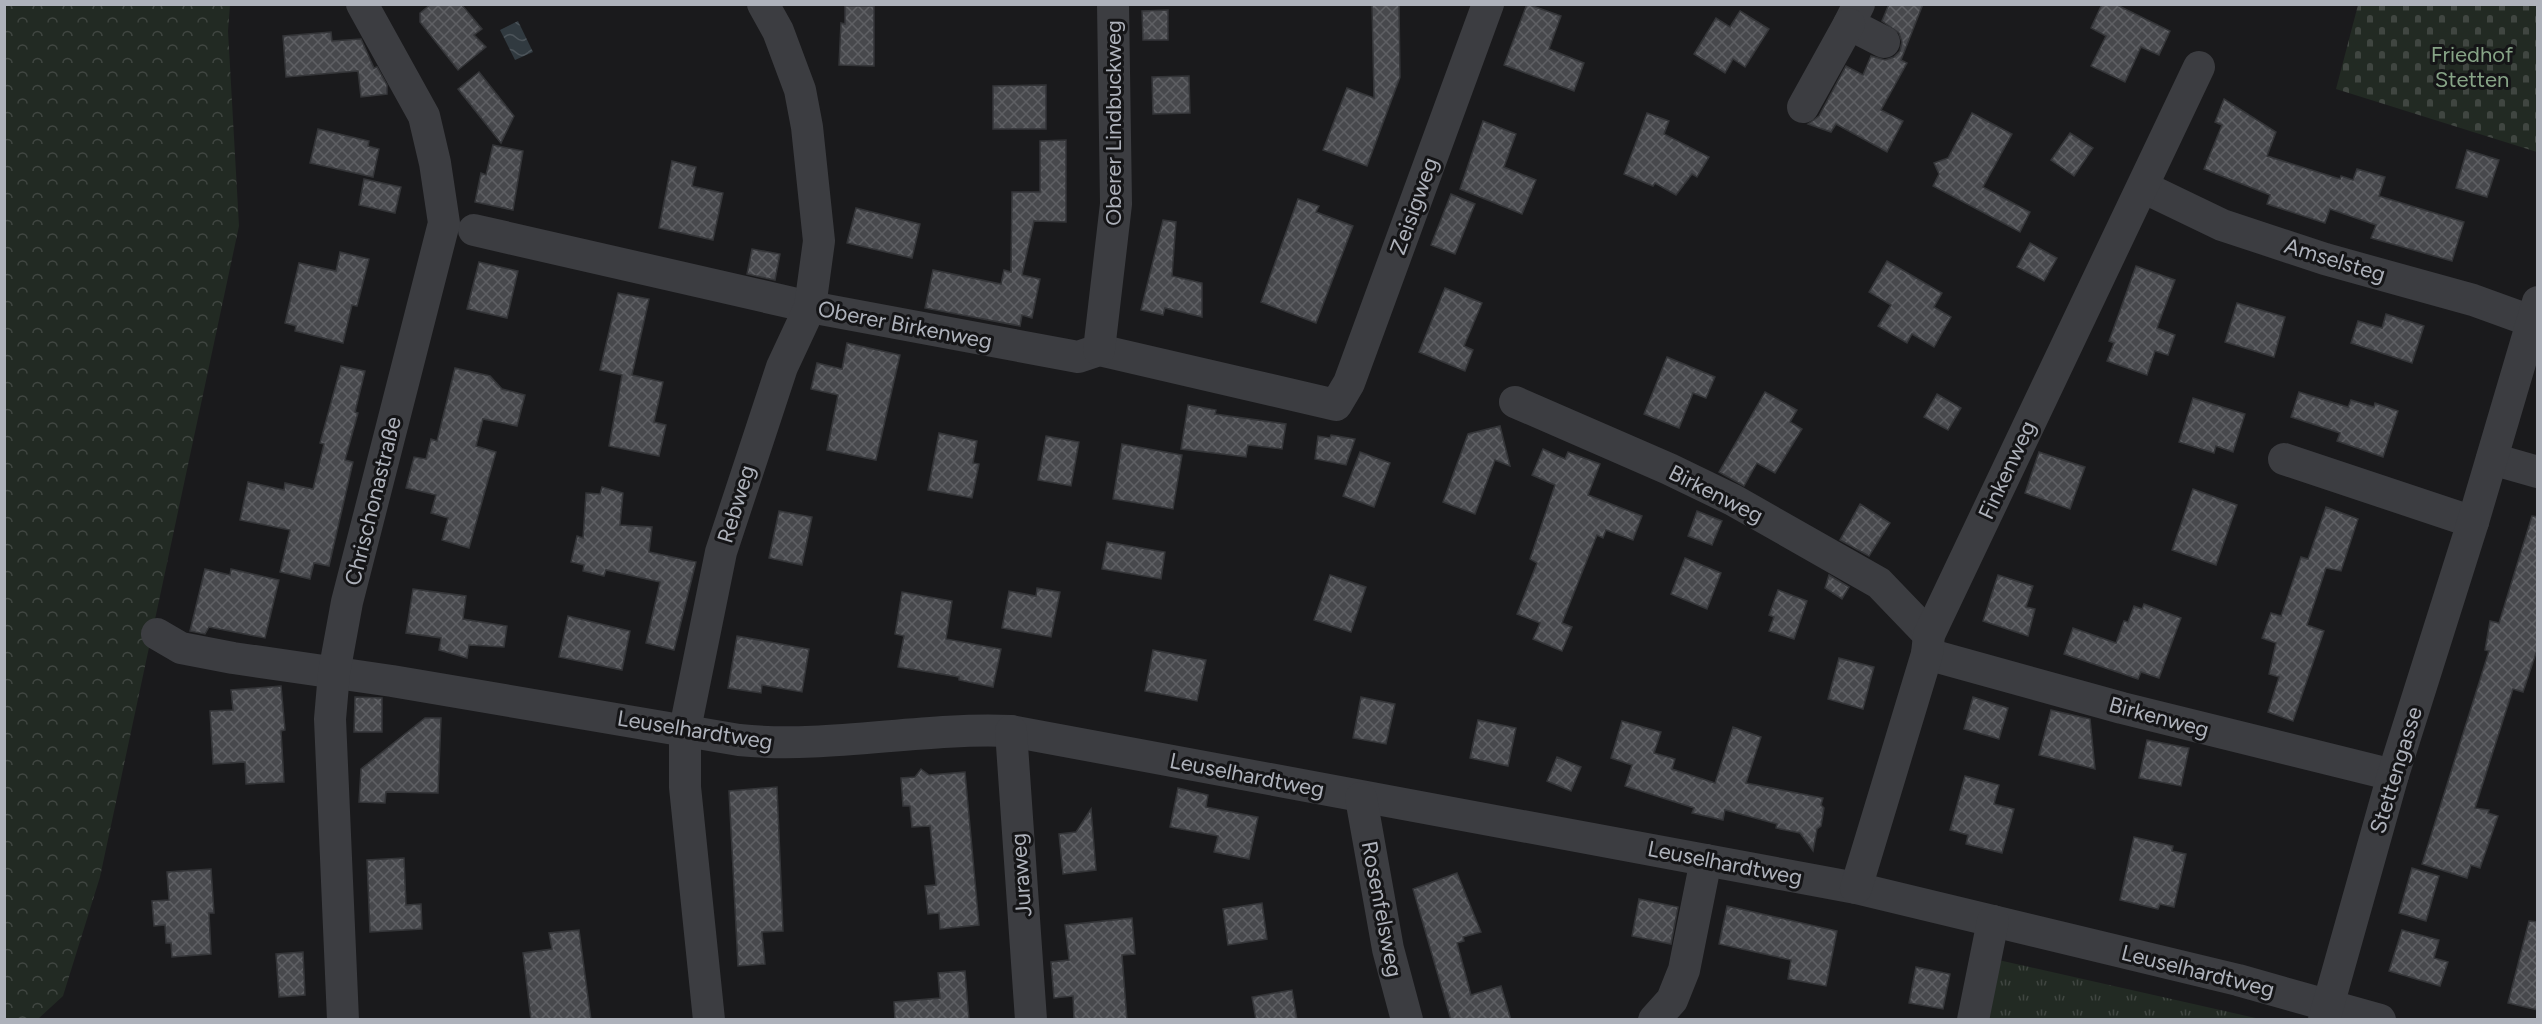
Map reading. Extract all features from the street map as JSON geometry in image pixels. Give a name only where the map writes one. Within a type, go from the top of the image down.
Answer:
[{"type":"street","name":"Chrischonastraße","points":[[343,1020],[330,719],[334,673],[350,591],[458,226],[435,163],[424,116],[362,4]]},
{"type":"street","name":"Rebweg","points":[[709,1020],[685,787],[685,729],[721,552],[778,377],[810,307],[819,241],[807,127],[800,90],[778,31],[763,4]]},
{"type":"street","name":"Oberer Lindbuckweg","points":[[1099,350],[1116,204],[1113,4]]},
{"type":"street","name":"Zeisigweg","points":[[1336,405],[1349,383],[1488,4]]},
{"type":"street","points":[[1803,107],[1854,14],[1884,42]]},
{"type":"street","name":"Finkenweg","points":[[1856,888],[1928,645],[2064,346],[2143,187],[2199,67]]},
{"type":"street","name":"Amselsteg","points":[[2143,187],[2222,225],[2325,259],[2473,300],[2534,311]]},
{"type":"street","name":"Oberer Birkenweg","points":[[458,226],[810,307],[1078,357],[1099,350],[1336,405]]},
{"type":"street","name":"Stettengasse","points":[[2326,1012],[2393,775],[2473,522],[2534,311]]},
{"type":"street","name":"Birkenweg","points":[[1515,402],[1669,469],[1733,500],[1879,583],[1928,645],[2122,708],[2393,775]]},
{"type":"street","points":[[2284,459],[2473,522]]},
{"type":"street","points":[[2492,459],[2538,472]]},
{"type":"street","name":"Leuselhardtweg","points":[[157,634],[181,648],[685,729],[739,740],[782,744],[974,730],[1011,731],[1361,798],[1434,808],[1856,888],[2238,980],[2326,1012],[2380,1020]]},
{"type":"street","name":"Juraweg","points":[[1011,731],[1031,1020]]},
{"type":"street","name":"Rosenfelsweg","points":[[1361,798],[1388,949],[1407,1020]]},
{"type":"street","points":[[1654,1020],[1672,999],[1684,970],[1706,860]]},
{"type":"street","points":[[1973,1020],[1993,921]]},
{"type":"green space","points":[[5,5],[230,5],[228,31],[239,226],[100,877],[63,996],[38,1019],[5,1020]]},
{"type":"green space","name":"Friedhof Stetten","points":[[2358,5],[2537,5],[2537,152],[2336,89]]},
{"type":"green space","points":[[1994,959],[2229,1012],[2260,1019],[1988,1020]]},
{"type":"water","points":[[518,21],[533,52],[515,60],[500,30]]},
{"type":"building","points":[[431,4],[461,4],[482,29],[474,35],[486,47],[458,70],[420,22],[420,13]]},
{"type":"building","points":[[1372,4],[1399,4],[1400,77],[1367,166],[1323,150],[1347,88],[1374,98]]},
{"type":"building","points":[[1527,4],[1561,16],[1549,49],[1584,63],[1574,91],[1504,65]]},
{"type":"building","points":[[1889,4],[1923,4],[1901,60],[1907,63],[1881,110],[1903,121],[1887,152],[1836,124],[1831,132],[1808,124],[1819,116],[1846,66],[1863,75],[1871,56],[1885,60],[1894,57],[1900,51],[1902,42],[1899,33],[1882,21]]},
{"type":"building","points":[[2102,4],[2115,4],[2170,31],[2159,55],[2141,47],[2125,82],[2091,66],[2106,36],[2091,28]]},
{"type":"building","points":[[845,6],[874,6],[874,66],[839,65],[841,23],[845,24]]},
{"type":"building","points":[[1168,10],[1168,40],[1143,40],[1142,11]]},
{"type":"building","points":[[1740,11],[1769,29],[1745,67],[1733,59],[1725,73],[1694,54],[1716,18],[1730,27]]},
{"type":"building","points":[[331,32],[332,41],[361,39],[374,68],[377,67],[387,85],[387,94],[361,97],[358,71],[286,77],[283,36]]},
{"type":"building","points":[[479,72],[514,116],[501,143],[458,89]]},
{"type":"building","points":[[1189,76],[1190,113],[1153,114],[1152,77]]},
{"type":"building","points":[[1046,85],[1046,129],[993,129],[993,86]]},
{"type":"building","points":[[2224,99],[2276,132],[2267,156],[2340,179],[2341,176],[2353,180],[2357,169],[2385,177],[2379,196],[2464,222],[2452,261],[2371,238],[2376,225],[2330,209],[2325,223],[2267,204],[2270,195],[2204,169],[2222,125],[2215,122]]},
{"type":"building","points":[[1647,113],[1669,121],[1664,134],[1709,157],[1697,177],[1692,174],[1676,195],[1655,183],[1653,186],[1624,174]]},
{"type":"building","points":[[1972,113],[2012,134],[1983,187],[2030,212],[2020,232],[1933,186],[1939,174],[1934,163],[1948,158]]},
{"type":"building","points":[[1483,121],[1516,134],[1504,167],[1536,180],[1522,214],[1460,189]]},
{"type":"building","points":[[318,129],[369,141],[368,146],[379,149],[373,177],[310,163]]},
{"type":"building","points":[[2070,133],[2093,148],[2074,176],[2051,160]]},
{"type":"building","points":[[1066,140],[1066,222],[1034,221],[1022,275],[1040,279],[1032,318],[1022,315],[1020,326],[925,308],[933,270],[1001,284],[1004,270],[1011,272],[1012,192],[1040,192],[1040,141]]},
{"type":"building","points":[[493,145],[523,151],[513,210],[475,202],[481,173],[486,175]]},
{"type":"building","points":[[2467,150],[2499,160],[2487,197],[2456,188]]},
{"type":"building","points":[[672,161],[696,167],[692,186],[723,193],[713,240],[659,228]]},
{"type":"building","points":[[364,179],[401,187],[395,213],[359,205]]},
{"type":"building","points":[[1451,194],[1475,204],[1455,254],[1431,245]]},
{"type":"building","points":[[1298,199],[1319,206],[1316,212],[1353,226],[1316,323],[1261,302]]},
{"type":"building","points":[[856,208],[920,224],[912,258],[847,243]]},
{"type":"building","points":[[1163,220],[1176,222],[1172,276],[1202,283],[1202,317],[1165,308],[1163,315],[1141,310]]},
{"type":"building","points":[[2030,243],[2057,258],[2044,281],[2017,267]]},
{"type":"building","points":[[752,249],[780,254],[775,280],[747,274]]},
{"type":"building","points":[[340,252],[369,259],[357,306],[352,305],[343,343],[295,331],[296,326],[285,323],[299,263],[336,271]]},
{"type":"building","points":[[1887,261],[1942,293],[1934,307],[1951,317],[1934,347],[1912,334],[1907,343],[1878,326],[1891,305],[1869,292]]},
{"type":"building","points":[[479,262],[518,271],[507,318],[467,309]]},
{"type":"building","points":[[2136,266],[2175,280],[2157,328],[2175,335],[2168,355],[2155,351],[2147,375],[2107,361],[2114,343],[2109,341]]},
{"type":"building","points":[[1445,288],[1482,303],[1464,346],[1473,350],[1465,371],[1419,352]]},
{"type":"building","points":[[618,293],[649,299],[632,375],[663,382],[654,422],[666,425],[659,456],[609,446],[622,375],[600,370]]},
{"type":"building","points":[[2237,303],[2285,317],[2274,357],[2225,342]]},
{"type":"building","points":[[2386,314],[2424,326],[2412,363],[2351,343],[2358,321],[2382,328]]},
{"type":"building","points":[[847,343],[900,355],[876,460],[827,450],[838,395],[811,389],[817,363],[842,369]]},
{"type":"building","points":[[1667,357],[1715,377],[1706,398],[1693,393],[1679,428],[1644,414]]},
{"type":"building","points":[[341,366],[365,371],[355,412],[358,413],[345,460],[353,462],[329,566],[314,563],[310,579],[280,572],[290,530],[240,520],[248,482],[284,490],[285,483],[313,489],[324,444],[320,443]]},
{"type":"building","points":[[455,368],[490,376],[502,389],[525,395],[517,426],[483,419],[476,446],[496,452],[469,548],[442,540],[448,518],[431,513],[436,495],[406,488],[414,457],[426,459],[431,439],[437,441]]},
{"type":"building","points":[[1765,392],[1797,410],[1790,422],[1802,429],[1775,473],[1757,463],[1744,486],[1719,472]]},
{"type":"building","points":[[2299,392],[2348,407],[2351,400],[2374,407],[2375,403],[2398,411],[2383,457],[2337,441],[2340,433],[2291,417]]},
{"type":"building","points":[[1937,394],[1961,408],[1948,430],[1924,417]]},
{"type":"building","points":[[2193,398],[2245,414],[2233,452],[2216,446],[2214,453],[2179,442]]},
{"type":"building","points":[[1188,405],[1216,410],[1215,414],[1286,424],[1282,449],[1248,445],[1246,457],[1181,449]]},
{"type":"building","points":[[1500,426],[1510,466],[1495,460],[1475,514],[1443,502],[1468,434]]},
{"type":"building","points":[[939,433],[977,441],[973,463],[979,464],[972,498],[928,490]]},
{"type":"building","points":[[1331,435],[1355,439],[1346,465],[1315,459],[1318,436],[1330,438]]},
{"type":"building","points":[[1046,436],[1079,442],[1071,486],[1038,480]]},
{"type":"building","points":[[1122,444],[1182,455],[1173,509],[1113,499]]},
{"type":"building","points":[[1543,449],[1565,459],[1568,452],[1600,464],[1588,495],[1642,516],[1633,540],[1606,530],[1603,538],[1597,535],[1562,623],[1572,627],[1562,651],[1533,639],[1540,623],[1517,614],[1537,563],[1530,559],[1555,485],[1532,475]]},
{"type":"building","points":[[1360,452],[1390,463],[1374,507],[1343,496]]},
{"type":"building","points":[[2039,452],[2085,467],[2070,509],[2025,493]]},
{"type":"building","points":[[602,487],[623,493],[620,525],[652,527],[649,552],[696,562],[674,650],[646,643],[660,582],[606,570],[604,576],[583,571],[584,565],[571,562],[577,536],[583,538],[586,493],[600,494]]},
{"type":"building","points":[[2193,489],[2237,505],[2216,565],[2172,550]]},
{"type":"building","points":[[1860,504],[1890,523],[1869,556],[1840,540]]},
{"type":"building","points":[[2326,507],[2358,519],[2341,571],[2326,568],[2307,625],[2324,631],[2293,721],[2268,712],[2279,677],[2269,674],[2276,643],[2262,638],[2271,613],[2281,616],[2301,557],[2308,559]]},
{"type":"building","points":[[779,511],[812,517],[802,565],[769,558]]},
{"type":"building","points":[[1697,511],[1722,521],[1712,545],[1688,536]]},
{"type":"building","points":[[2532,516],[2538,517],[2538,647],[2523,692],[2513,689],[2475,808],[2489,810],[2488,813],[2498,816],[2480,868],[2471,865],[2467,878],[2422,864],[2489,651],[2485,650],[2490,621],[2499,623]]},
{"type":"building","points":[[1107,542],[1165,552],[1161,579],[1102,569]]},
{"type":"building","points":[[1685,558],[1721,573],[1707,609],[1671,594]]},
{"type":"building","points":[[205,569],[230,575],[231,569],[279,580],[265,638],[209,627],[205,634],[190,631]]},
{"type":"building","points":[[1330,575],[1366,587],[1351,632],[1314,620]]},
{"type":"building","points":[[1829,575],[1849,587],[1842,599],[1825,588]]},
{"type":"building","points":[[1998,575],[2033,586],[2026,607],[2035,609],[2028,636],[1983,621]]},
{"type":"building","points":[[1037,588],[1060,592],[1051,637],[1002,628],[1009,591],[1036,596]]},
{"type":"building","points":[[413,589],[466,596],[463,619],[507,626],[504,647],[469,645],[467,658],[439,650],[441,638],[406,633]]},
{"type":"building","points":[[1778,590],[1807,601],[1794,639],[1769,631],[1774,617],[1769,615]]},
{"type":"building","points":[[902,592],[952,601],[946,639],[1001,649],[993,687],[959,680],[959,677],[898,667],[904,636],[895,634]]},
{"type":"building","points":[[2144,604],[2181,618],[2159,678],[2141,672],[2138,679],[2064,654],[2073,628],[2116,643],[2124,621],[2128,622],[2134,606],[2142,609]]},
{"type":"building","points":[[568,616],[630,631],[622,670],[559,657]]},
{"type":"building","points":[[737,636],[809,649],[802,692],[762,685],[761,693],[728,688]]},
{"type":"building","points":[[1153,650],[1206,660],[1197,701],[1145,691]]},
{"type":"building","points":[[1839,658],[1874,667],[1863,709],[1828,699]]},
{"type":"building","points":[[281,686],[285,730],[281,731],[284,782],[246,784],[245,762],[213,764],[210,711],[233,710],[231,690]]},
{"type":"building","points":[[355,697],[382,698],[382,732],[354,732]]},
{"type":"building","points":[[1361,697],[1395,704],[1386,744],[1353,738]]},
{"type":"building","points":[[1973,697],[2008,708],[1999,739],[1964,729]]},
{"type":"building","points":[[2051,710],[2090,719],[2095,769],[2039,755]]},
{"type":"building","points":[[425,718],[441,718],[438,793],[386,792],[385,803],[359,802],[361,769]]},
{"type":"building","points":[[1478,720],[1516,728],[1508,766],[1470,758]]},
{"type":"building","points":[[1622,721],[1661,732],[1654,753],[1675,759],[1672,769],[1715,783],[1733,727],[1761,737],[1746,783],[1823,798],[1821,826],[1817,829],[1813,851],[1800,833],[1776,828],[1777,824],[1725,810],[1723,820],[1692,813],[1694,808],[1625,786],[1632,765],[1611,758]]},
{"type":"building","points":[[2147,740],[2189,748],[2181,786],[2139,778]]},
{"type":"building","points":[[1557,757],[1581,767],[1571,791],[1547,781]]},
{"type":"building","points":[[921,769],[929,775],[965,772],[979,925],[940,929],[939,913],[928,914],[925,886],[936,885],[930,826],[912,827],[910,806],[903,806],[901,778],[915,777]]},
{"type":"building","points":[[1965,776],[1999,785],[1994,804],[2014,809],[2002,853],[1966,844],[1968,835],[1950,830]]},
{"type":"building","points":[[777,787],[783,931],[762,932],[765,964],[738,966],[729,791]]},
{"type":"building","points":[[1178,788],[1208,795],[1206,807],[1258,817],[1249,859],[1214,852],[1218,836],[1170,827]]},
{"type":"building","points":[[1091,809],[1096,870],[1063,874],[1059,834],[1076,832]]},
{"type":"building","points":[[2134,837],[2173,846],[2172,851],[2186,854],[2174,907],[2160,904],[2158,909],[2120,900]]},
{"type":"building","points":[[404,858],[406,905],[421,904],[422,929],[370,932],[367,860]]},
{"type":"building","points":[[2412,868],[2439,876],[2426,921],[2399,913]]},
{"type":"building","points":[[211,869],[214,913],[209,913],[211,954],[172,957],[171,943],[166,943],[165,925],[154,926],[152,901],[169,900],[167,872]]},
{"type":"building","points":[[1457,873],[1481,932],[1463,937],[1464,941],[1457,943],[1471,995],[1501,986],[1511,1020],[1451,1020],[1413,889]]},
{"type":"building","points":[[1639,899],[1678,907],[1671,944],[1632,936]]},
{"type":"building","points":[[1262,903],[1267,939],[1228,945],[1223,909]]},
{"type":"building","points":[[1727,906],[1837,931],[1826,986],[1788,979],[1791,960],[1719,944]]},
{"type":"building","points":[[1132,918],[1135,954],[1122,955],[1127,1020],[1074,1020],[1073,996],[1054,998],[1051,962],[1069,960],[1065,925]]},
{"type":"building","points":[[2529,921],[2538,922],[2538,1010],[2508,1003]]},
{"type":"building","points":[[579,930],[591,1020],[531,1020],[523,953],[552,949],[549,933]]},
{"type":"building","points":[[2402,930],[2439,940],[2434,958],[2448,962],[2440,986],[2389,971]]},
{"type":"building","points":[[303,952],[305,995],[279,997],[276,954]]},
{"type":"building","points":[[1916,967],[1950,974],[1943,1009],[1909,1003]]},
{"type":"building","points":[[965,971],[969,1020],[895,1020],[894,1002],[940,998],[938,973]]},
{"type":"building","points":[[1292,990],[1297,1020],[1256,1020],[1252,997]]}]
